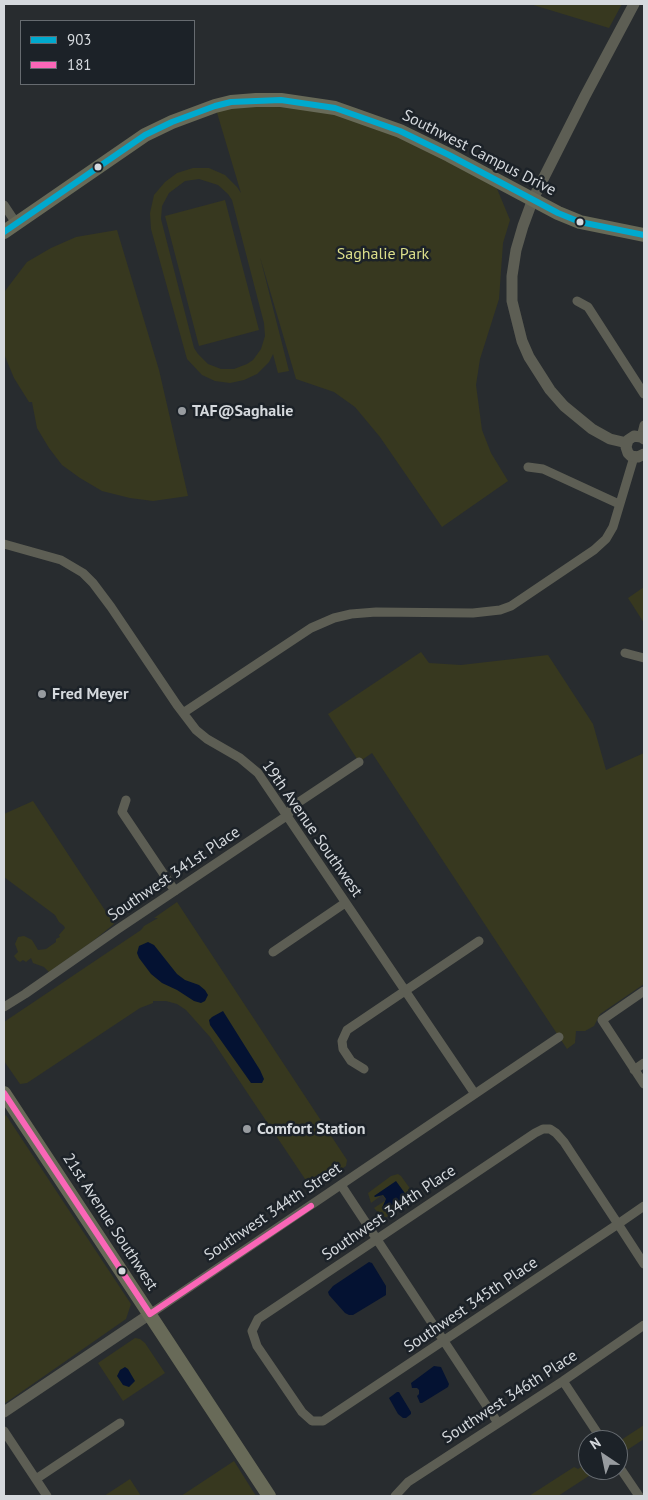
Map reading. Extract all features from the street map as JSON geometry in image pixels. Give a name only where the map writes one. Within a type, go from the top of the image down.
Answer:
[{"type":"main road","name":"Southwest Campus Drive","points":[[4,232],[154,131],[192,113],[231,102],[282,100],[335,108],[400,131],[450,155],[558,213],[580,222],[644,235]]},
{"type":"main road","name":"21st Avenue Southwest","points":[[4,1093],[269,1496]]},
{"type":"street","points":[[627,443],[610,439],[592,429],[564,406],[541,376],[522,341],[512,301],[512,276],[518,242],[533,199],[634,4]]},
{"type":"street","points":[[4,204],[16,223]]},
{"type":"street","points":[[576,301],[588,307],[644,394]]},
{"type":"street","points":[[183,714],[291,640],[310,628],[329,620],[364,612],[473,613],[500,610],[511,606],[594,550],[606,539],[613,527],[619,504],[639,455],[626,450],[627,443],[631,438],[643,438],[644,425]]},
{"type":"street","points":[[528,467],[543,469],[619,504]]},
{"type":"street","name":"19th Avenue Southwest","points":[[4,544],[61,560],[83,573],[111,607],[183,714],[204,736],[233,753],[253,768],[264,780],[345,904],[475,1094]]},
{"type":"street","points":[[625,654],[644,658]]},
{"type":"street","name":"Southwest 341st Place","points":[[4,1007],[288,815],[293,806],[359,762]]},
{"type":"street","points":[[126,800],[122,812],[175,891]]},
{"type":"street","points":[[273,952],[345,904]]},
{"type":"street","points":[[364,1069],[351,1061],[345,1053],[342,1041],[344,1033],[350,1027],[479,941]]},
{"type":"street","points":[[644,991],[602,1020],[644,1084]]},
{"type":"street","name":"Southwest 344th Street","points":[[4,1412],[559,1037]]},
{"type":"street","points":[[634,1070],[644,1063]]},
{"type":"street","name":"Southwest 344th Place","points":[[312,1421],[302,1412],[257,1346],[252,1331],[258,1319],[534,1133],[543,1129],[550,1129],[556,1133],[569,1149],[618,1224]]},
{"type":"street","points":[[340,1185],[498,1423]]},
{"type":"street","name":"Southwest 345th Place","points":[[312,1421],[323,1421],[644,1206]]},
{"type":"street","points":[[618,1224],[644,1264]]},
{"type":"street","name":"Southwest 346th Place","points":[[395,1496],[408,1482],[644,1326]]},
{"type":"street","points":[[563,1381],[595,1430]]},
{"type":"street","points":[[36,1479],[120,1423]]},
{"type":"street","points":[[4,1431],[47,1496]]},
{"type":"street","points":[[628,1480],[639,1496]]},
{"type":"green space","points":[[530,4],[622,4],[609,28]]},
{"type":"green space","name":"Saghalie Park","points":[[215,106],[335,108],[493,179],[510,220],[503,243],[499,299],[480,359],[476,385],[482,430],[491,453],[508,481],[442,527],[380,437],[355,407],[334,392],[296,379],[260,257],[289,371],[278,373],[273,354],[269,362],[257,374],[244,380],[230,383],[215,381],[202,375],[187,359],[151,229],[150,213],[154,195],[165,182],[177,173],[193,168],[209,168],[225,175],[241,193]],"holes":[[[199,179],[218,185],[232,200],[264,323],[265,336],[261,349],[253,360],[234,369],[221,369],[208,364],[194,348],[161,219],[162,206],[169,193],[185,181]]]},
{"type":"green space","points":[[225,200],[259,330],[199,346],[165,216]]},
{"type":"green space","points":[[117,230],[159,370],[188,496],[153,501],[130,498],[102,491],[62,465],[37,428],[32,402],[29,402],[14,378],[4,354],[5,291],[27,262],[51,248],[76,237]]},
{"type":"green space","points":[[644,587],[644,623],[628,598]]},
{"type":"green space","points":[[421,652],[429,663],[461,665],[548,655],[593,724],[606,770],[644,753],[644,984],[600,1014],[594,1026],[585,1031],[576,1031],[575,1043],[567,1049],[372,753],[359,762],[328,714]]},
{"type":"green space","points":[[33,801],[114,924],[49,972],[44,967],[33,963],[31,958],[26,962],[17,960],[14,956],[18,952],[15,944],[18,937],[24,936],[32,940],[38,950],[46,949],[56,942],[56,939],[60,937],[59,935],[65,928],[55,915],[4,877],[4,814]]},
{"type":"green space","points":[[177,902],[347,1160],[346,1166],[316,1186],[311,1185],[305,1179],[210,1037],[186,1010],[177,1004],[166,1001],[153,1001],[153,1003],[140,1008],[27,1083],[20,1084],[4,1061],[4,1022],[141,930]]},
{"type":"green space","points":[[6,1115],[131,1304],[126,1319],[4,1404],[4,1117]]},
{"type":"green space","points":[[398,1174],[416,1197],[387,1217],[381,1216],[374,1208],[386,1200],[382,1195],[371,1203],[368,1193],[391,1176]]},
{"type":"green space","points":[[135,1338],[145,1343],[165,1373],[123,1401],[98,1363]]},
{"type":"green space","points":[[644,1425],[644,1439],[628,1449],[628,1435]]},
{"type":"green space","points":[[234,1461],[256,1496],[181,1496]]},
{"type":"green space","points":[[574,1467],[578,1469],[578,1480],[583,1480],[558,1496],[529,1496]]},
{"type":"green space","points":[[130,1479],[141,1496],[104,1496]]},
{"type":"water","points":[[148,942],[154,945],[177,974],[205,990],[208,995],[205,1001],[201,1003],[194,1001],[162,983],[151,974],[137,953],[139,946]]},
{"type":"water","points":[[223,1011],[260,1070],[264,1079],[262,1083],[251,1083],[210,1025],[209,1020]]},
{"type":"water","points":[[396,1181],[407,1196],[384,1210],[382,1208],[386,1199],[383,1195],[374,1196]]},
{"type":"water","points":[[369,1262],[372,1263],[386,1286],[386,1295],[353,1315],[349,1315],[345,1313],[328,1292],[333,1286]]},
{"type":"water","points":[[434,1366],[441,1367],[449,1384],[448,1387],[420,1403],[417,1396],[419,1390],[412,1388],[411,1383]]},
{"type":"water","points":[[125,1367],[135,1381],[129,1387],[123,1385],[117,1376],[120,1370]]},
{"type":"water","points":[[399,1392],[411,1412],[406,1418],[398,1414],[389,1398]]},
{"type":"transit line","name":"903","points":[[4,232],[145,135],[172,122],[231,102],[281,100],[335,108],[400,131],[558,213],[580,222],[644,235]]},
{"type":"transit line","name":"181","points":[[4,1093],[150,1314],[311,1206]]},
{"type":"place","name":"TAF@Saghalie","points":[[182,411]]},
{"type":"place","name":"Fred Meyer","points":[[42,694]]},
{"type":"place","name":"Comfort Station","points":[[247,1129]]}]
